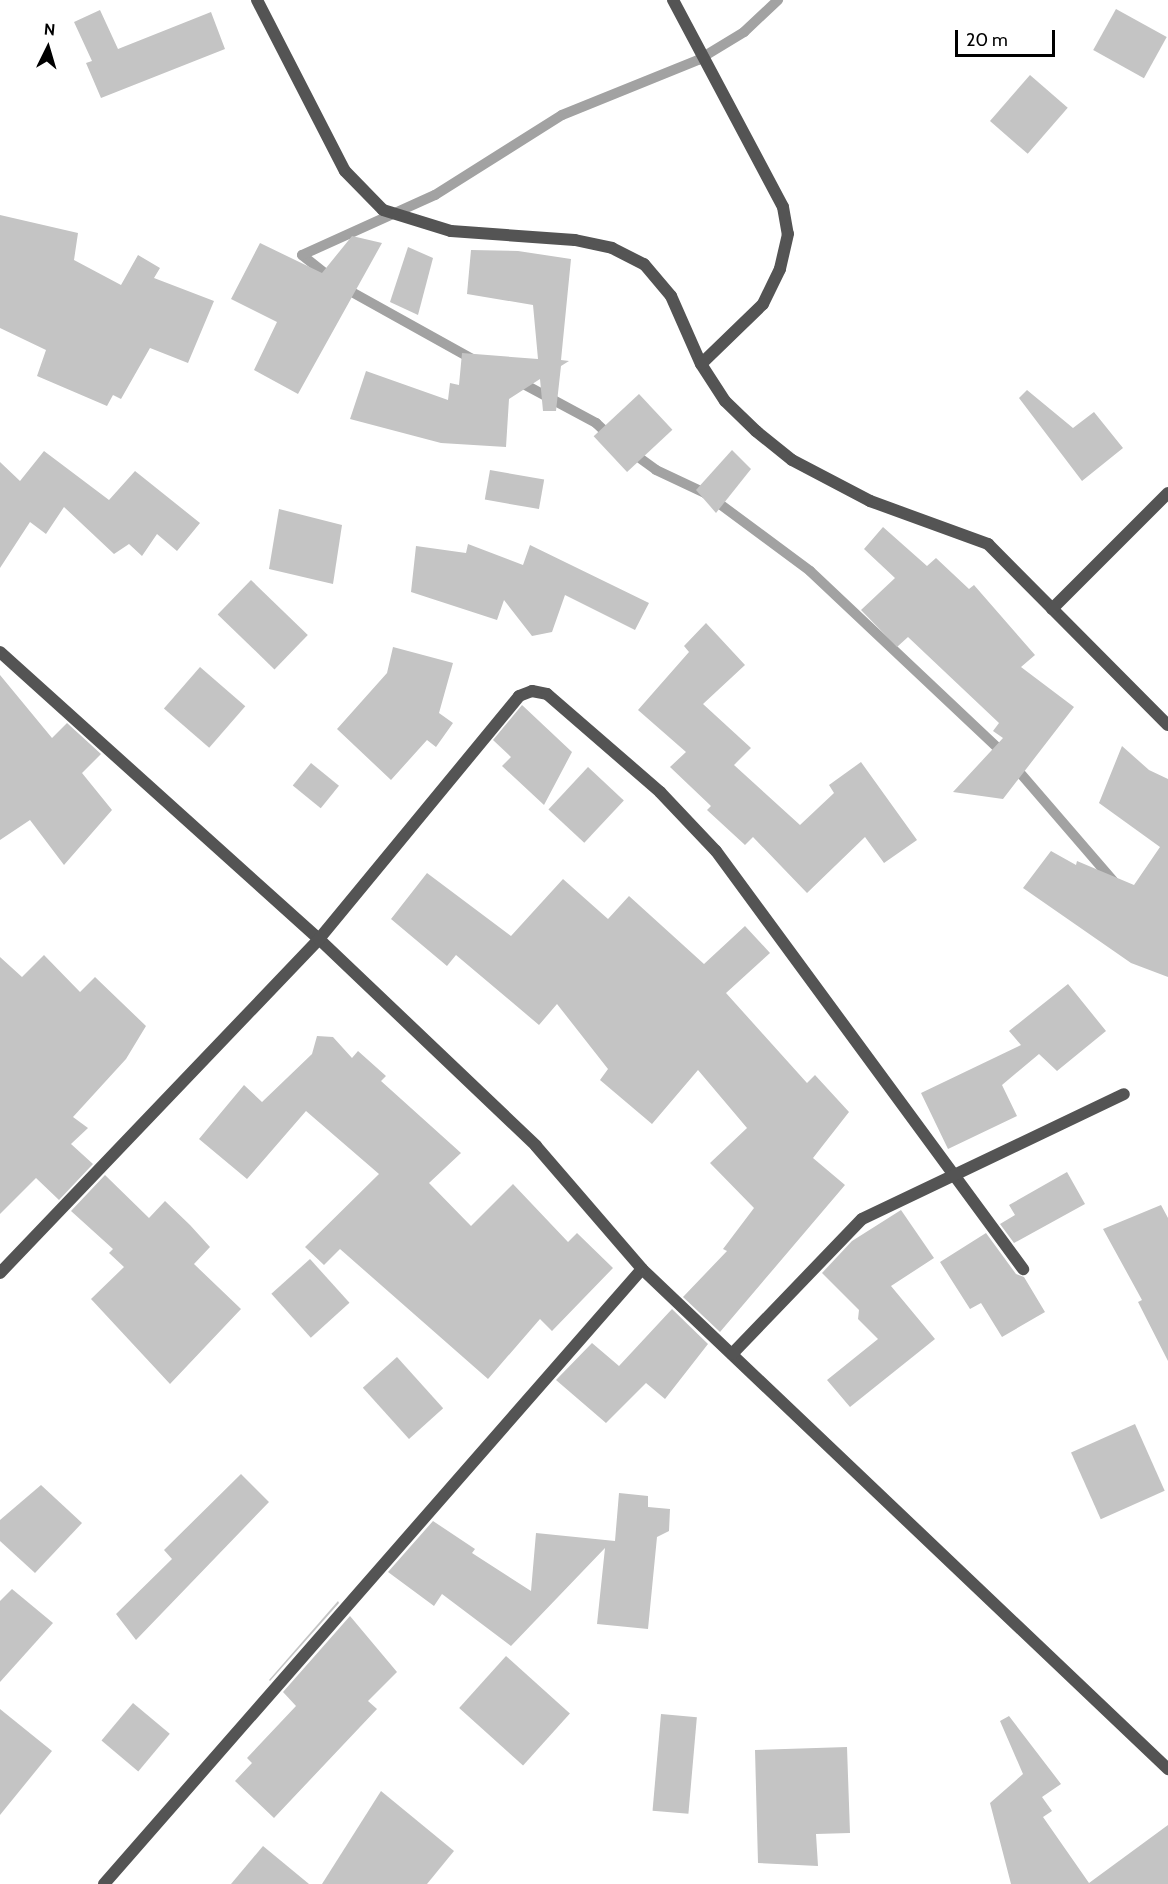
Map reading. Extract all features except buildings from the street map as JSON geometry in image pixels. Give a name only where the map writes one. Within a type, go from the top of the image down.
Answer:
[{"type":"street","points":[[257,0],[345,171],[383,210],[451,231],[575,240],[612,248],[644,264],[671,296],[701,364],[724,400],[792,460],[870,501],[988,544],[1168,724]]},
{"type":"street","points":[[673,0],[783,207],[788,234],[780,269],[763,304],[701,364]]},
{"type":"street","points":[[1052,609],[1168,493]]},
{"type":"street","points":[[0,652],[320,939],[536,1146],[642,1269],[1168,1769]]},
{"type":"street","points":[[0,1273],[320,939],[519,696],[532,691],[547,694],[660,792],[716,851],[1023,1269]]},
{"type":"street","points":[[732,1354],[862,1219],[1124,1094]]},
{"type":"street","points":[[104,1884],[642,1269]]},
{"type":"waterway","points":[[302,255],[435,195],[562,115],[698,60],[744,32],[778,0]]},
{"type":"waterway","points":[[302,255],[341,286],[474,360]]},
{"type":"waterway","points":[[518,381],[596,423],[612,438]]},
{"type":"waterway","points":[[630,451],[656,470],[705,493],[810,571],[1002,752],[1116,884]]}]
